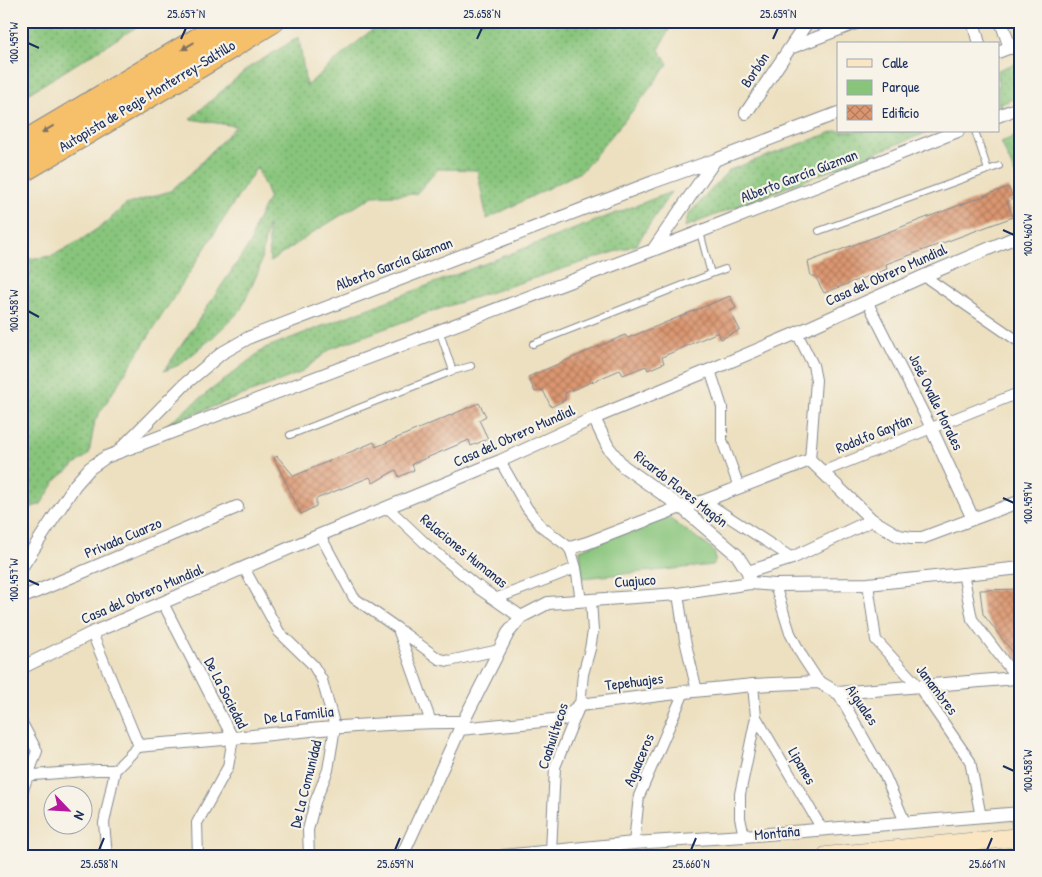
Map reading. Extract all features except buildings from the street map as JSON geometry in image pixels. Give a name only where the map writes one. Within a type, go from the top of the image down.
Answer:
[{"type":"highway","points":[[21,145],[230,21]]},
{"type":"highway","name":"Autopista de Peaje Monterrey-Saltillo","points":[[21,171],[272,21]]},
{"type":"main road","points":[[826,856],[961,849],[1020,837]]},
{"type":"street","name":"Borbón","points":[[746,113],[808,21]]},
{"type":"street","points":[[790,48],[861,21]]},
{"type":"street","points":[[973,21],[978,42]]},
{"type":"street","points":[[1001,21],[1010,48]]},
{"type":"street","points":[[1000,115],[1021,107]]},
{"type":"street","name":"Alberto García Gúzman","points":[[118,452],[185,384],[222,353],[250,336],[837,113]]},
{"type":"street","name":"Alberto García Gúzman","points":[[21,568],[75,485],[90,468],[106,457],[653,250],[955,132]]},
{"type":"street","points":[[653,250],[715,160]]},
{"type":"street","name":"Casa del Obrero Mundial","points":[[21,668],[92,633],[320,535],[500,461],[594,418],[710,370],[1021,235]]},
{"type":"street","points":[[924,276],[1021,343]]},
{"type":"street","name":"José Ovalle Morales","points":[[867,301],[932,428],[973,519]]},
{"type":"street","points":[[796,333],[813,365],[816,380],[810,460],[872,520],[899,536],[922,538],[1021,501]]},
{"type":"street","points":[[710,370],[722,407],[722,440],[739,487]]},
{"type":"street","name":"Rodolfo Gaytán","points":[[822,472],[1021,392]]},
{"type":"street","name":"Ricardo Flores Magón","points":[[594,418],[608,447],[623,466],[681,508],[737,555],[749,577]]},
{"type":"street","points":[[500,461],[527,508],[541,526],[570,548],[810,460]]},
{"type":"street","points":[[704,500],[792,558]]},
{"type":"street","name":"Privada Cuarzo","points":[[21,598],[237,507]]},
{"type":"street","name":"Relaciones Humanas","points":[[388,508],[425,543],[478,587],[521,617]]},
{"type":"street","points":[[749,577],[872,520]]},
{"type":"street","points":[[320,535],[354,598],[439,659],[450,661],[499,650]]},
{"type":"street","name":"Coahuiltecos","points":[[551,852],[555,767],[580,705],[583,674],[593,631],[570,548]]},
{"type":"street","name":"De La Comunidad","points":[[244,568],[279,632],[313,665],[322,680],[335,727],[328,770],[315,802],[308,830],[309,856]]},
{"type":"street","points":[[495,599],[576,568]]},
{"type":"street","name":"Cuajuco","points":[[402,856],[461,726],[508,633],[521,617],[548,604],[678,594],[749,577],[775,585],[868,584],[1021,568]]},
{"type":"street","points":[[963,573],[972,619],[1019,681]]},
{"type":"street","name":"Janambres","points":[[868,584],[876,640],[919,687],[970,761],[981,817]]},
{"type":"street","name":"Aiguales","points":[[775,585],[790,633],[802,656],[819,682],[838,693],[885,776],[904,822]]},
{"type":"street","points":[[678,594],[691,691]]},
{"type":"street","name":"De La Sociedad","points":[[163,603],[233,738],[228,767],[197,823],[198,856]]},
{"type":"street","points":[[397,628],[431,722]]},
{"type":"street","points":[[92,633],[139,746],[115,770],[104,823],[107,856]]},
{"type":"street","points":[[838,693],[1019,681]]},
{"type":"street","name":"Tepehuajes","points":[[461,726],[563,719],[580,705],[691,691],[754,685],[819,682]]},
{"type":"street","name":"Lipanes","points":[[744,836],[740,818],[740,794],[756,717],[754,685]]},
{"type":"street","name":"Aguaceros","points":[[634,843],[639,796],[691,691]]},
{"type":"street","name":"Lipanes","points":[[756,717],[822,829]]},
{"type":"street","points":[[21,721],[37,752],[25,776],[21,795]]},
{"type":"street","name":"De La Familia","points":[[139,746],[335,727],[431,722],[461,726]]},
{"type":"street","points":[[25,776],[115,770]]},
{"type":"street","points":[[1019,813],[1020,837]]},
{"type":"street","name":"Montaña","points":[[503,856],[634,843],[744,836],[1019,813]]},
{"type":"lane","points":[[975,132],[988,170]]},
{"type":"lane","points":[[819,231],[999,166]]},
{"type":"lane","points":[[700,232],[711,274]]},
{"type":"lane","points":[[533,344],[725,269]]},
{"type":"lane","points":[[438,330],[453,371]]},
{"type":"lane","points":[[290,435],[453,371],[471,366]]},
{"type":"green space","points":[[21,21],[146,21],[21,98]]},
{"type":"green space","points":[[382,21],[673,21],[659,50],[668,64],[634,109],[582,171],[487,219],[477,170],[438,169],[416,194],[373,196],[317,230],[270,262],[268,225],[259,270],[240,311],[181,364],[164,371],[251,242],[255,225],[269,197],[257,167],[95,420],[89,454],[57,479],[41,504],[21,511],[21,294],[31,270],[27,259],[52,256],[106,223],[125,205],[170,191],[191,173],[236,126],[190,119],[248,68],[299,37],[306,86]]},
{"type":"green space","points":[[1021,61],[1021,96],[1000,104],[1000,69]]},
{"type":"green space","points":[[837,130],[837,132],[928,132],[685,227],[688,215],[729,170]]},
{"type":"green space","points":[[1021,134],[1021,188],[1001,142]]},
{"type":"green space","points":[[671,192],[636,245],[427,313],[332,348],[300,373],[166,425],[265,348]]},
{"type":"green space","points":[[666,516],[711,548],[715,556],[713,565],[582,578],[580,550]]}]
